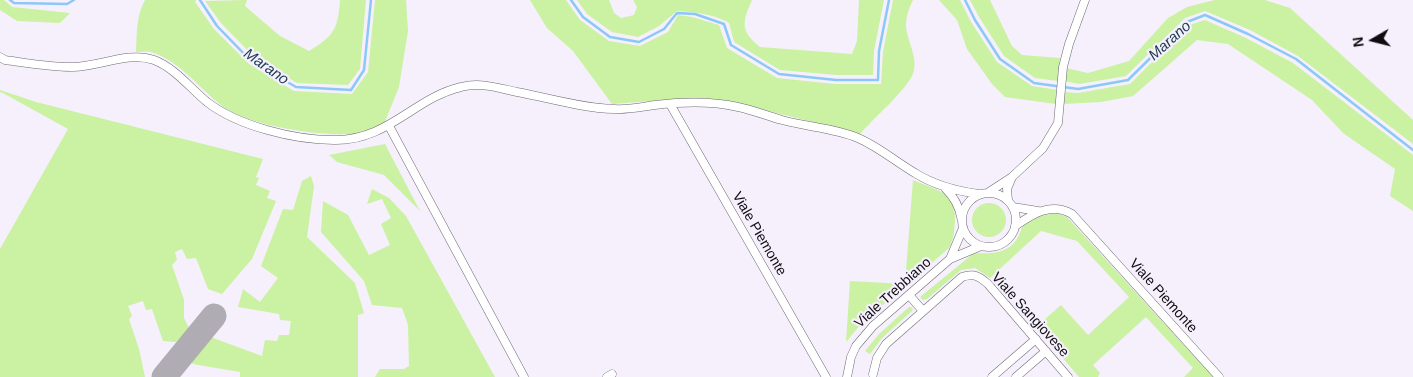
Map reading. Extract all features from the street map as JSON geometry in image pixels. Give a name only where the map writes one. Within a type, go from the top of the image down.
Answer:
[{"type":"street","points":[[989,192],[1012,177],[1043,148],[1052,135],[1058,123],[1063,67],[1069,44],[1087,1]]},
{"type":"street","points":[[0,57],[6,60],[48,66],[73,67],[92,66],[139,58],[152,59],[165,65],[219,110],[246,123],[288,135],[321,140],[338,140],[369,135],[445,93],[459,87],[473,85],[489,86],[613,109],[690,103],[737,106],[781,120],[858,138],[916,174],[944,187],[978,194],[996,193],[1010,204]]},
{"type":"street","name":"Viale Piemonte","points":[[670,104],[826,377]]},
{"type":"street","points":[[388,126],[524,377]]},
{"type":"street","points":[[944,187],[955,199],[959,207],[963,228],[967,236],[981,246],[990,247],[1006,241],[1012,234],[1015,226],[1016,219],[1007,189],[1012,177]]},
{"type":"street","points":[[961,218],[967,204],[978,194]]},
{"type":"street","name":"Viale Piemonte","points":[[1010,204],[1038,211],[1059,208],[1072,214],[1219,377]]},
{"type":"street","name":"Viale Piemonte","points":[[1015,226],[1038,211]]},
{"type":"street","name":"Viale Trebbiano","points":[[950,258],[963,228]]},
{"type":"street","name":"Viale Trebbiano","points":[[847,377],[851,357],[860,341],[873,326],[950,258],[981,246]]},
{"type":"street","name":"Viale Sangiovese","points":[[872,374],[877,358],[886,344],[962,277],[978,275],[988,284],[1068,377]]},
{"type":"street","points":[[909,294],[923,311]]},
{"type":"street","points":[[992,377],[1036,339]]},
{"type":"street","points":[[1016,377],[1046,351]]},
{"type":"green space","points":[[0,0],[4,0],[12,7],[70,13],[60,23],[17,21],[0,10]]},
{"type":"green space","points":[[145,0],[196,0],[195,2],[214,29],[249,64],[294,91],[352,94],[368,72],[375,0],[406,0],[408,31],[399,87],[384,124],[355,133],[321,133],[265,124],[233,112],[221,105],[171,61],[151,52],[136,52],[138,18]]},
{"type":"green space","points":[[247,0],[245,6],[280,36],[309,51],[324,41],[333,31],[338,18],[340,0],[366,0],[360,69],[348,85],[297,83],[254,57],[221,23],[205,1]]},
{"type":"green space","points":[[530,0],[566,0],[580,20],[609,41],[640,46],[668,32],[678,15],[692,17],[719,25],[727,48],[777,78],[835,84],[881,84],[883,52],[893,0],[913,0],[906,26],[914,57],[914,70],[902,90],[860,134],[737,103],[713,99],[692,98],[612,104],[573,51],[547,28]]},
{"type":"green space","points":[[577,0],[609,0],[614,13],[621,18],[634,15],[637,7],[633,0],[752,0],[746,14],[745,26],[749,36],[760,47],[852,54],[857,41],[859,0],[884,0],[874,51],[873,75],[836,75],[780,70],[734,42],[729,23],[710,16],[677,11],[659,26],[638,37],[612,32],[587,14]]},
{"type":"green space","points":[[939,0],[960,0],[971,22],[997,62],[1032,86],[1058,90],[1056,104],[1005,97],[992,84],[967,49],[957,20]]},
{"type":"green space","points":[[970,0],[990,0],[1012,46],[1022,55],[1060,58],[1058,81],[1035,78],[1004,56]]},
{"type":"green space","points":[[1215,0],[1265,0],[1290,8],[1413,120],[1413,144],[1298,56],[1250,30],[1205,11],[1185,18],[1126,76],[1079,84],[1064,81],[1066,68],[1088,73],[1129,61],[1168,18],[1187,7]]},
{"type":"green space","points":[[1205,20],[1246,38],[1293,63],[1413,155],[1413,211],[1390,196],[1395,169],[1343,133],[1312,100],[1228,44],[1197,40],[1133,96],[1101,102],[1063,104],[1063,92],[1078,93],[1130,84],[1189,25]]},
{"type":"green space","points":[[0,90],[36,102],[263,159],[256,177],[259,178],[256,185],[270,191],[267,198],[276,201],[252,259],[222,294],[208,289],[196,258],[187,259],[182,249],[175,252],[177,260],[172,265],[184,300],[184,318],[189,328],[176,342],[163,341],[152,309],[146,310],[143,301],[128,306],[132,316],[129,319],[139,349],[145,377],[0,377],[0,249],[68,129],[0,93]]},
{"type":"green space","points":[[385,144],[420,211],[384,175],[337,162],[329,155]]},
{"type":"green space","points":[[311,176],[314,186],[307,237],[355,283],[364,313],[358,315],[358,377],[240,377],[240,372],[193,364],[188,357],[205,335],[262,356],[265,340],[277,341],[279,335],[289,335],[291,321],[280,320],[279,314],[238,307],[243,289],[260,302],[278,278],[261,266],[283,209],[293,210],[302,181]]},
{"type":"green space","points":[[913,180],[937,189],[948,197],[952,203],[955,221],[951,245],[861,324],[846,342],[850,281],[905,284]]},
{"type":"green space","points":[[372,189],[389,198],[406,216],[495,377],[375,377],[380,369],[404,369],[409,366],[408,325],[402,308],[372,305],[364,281],[321,232],[323,201],[348,215],[369,255],[390,245],[381,224],[391,218],[382,199],[367,204]]},
{"type":"green space","points":[[989,203],[1001,208],[1006,220],[1001,232],[989,237],[977,232],[972,220],[977,208]]},
{"type":"green space","points":[[1059,214],[1067,217],[1213,377],[1184,377],[1193,368],[1146,317],[1093,365],[1100,373],[1098,377],[1079,377],[1036,327],[1061,305],[1088,335],[1129,297],[1077,241],[1041,231],[990,278],[975,268],[961,270],[927,299],[923,300],[920,297],[974,253],[992,253],[1009,248],[1017,239],[1026,222],[1036,217]]},
{"type":"green space","points":[[909,307],[913,308],[912,311],[882,338],[870,354],[865,351],[879,334]]},
{"type":"waterway","name":"Marano","points":[[10,0],[14,3],[67,4],[74,0]]},
{"type":"waterway","name":"Marano","points":[[200,0],[217,26],[251,61],[296,87],[351,90],[364,70],[371,0]]},
{"type":"waterway","name":"Marano","points":[[571,0],[583,17],[610,37],[639,42],[664,29],[677,13],[695,14],[724,24],[731,45],[779,74],[836,80],[878,80],[879,51],[889,0]]},
{"type":"waterway","name":"Marano","points":[[965,0],[975,20],[1000,59],[1034,83],[1078,89],[1128,80],[1187,22],[1205,15],[1248,34],[1296,59],[1413,150]]},
{"type":"taxiway","points":[[164,377],[214,316]]}]
